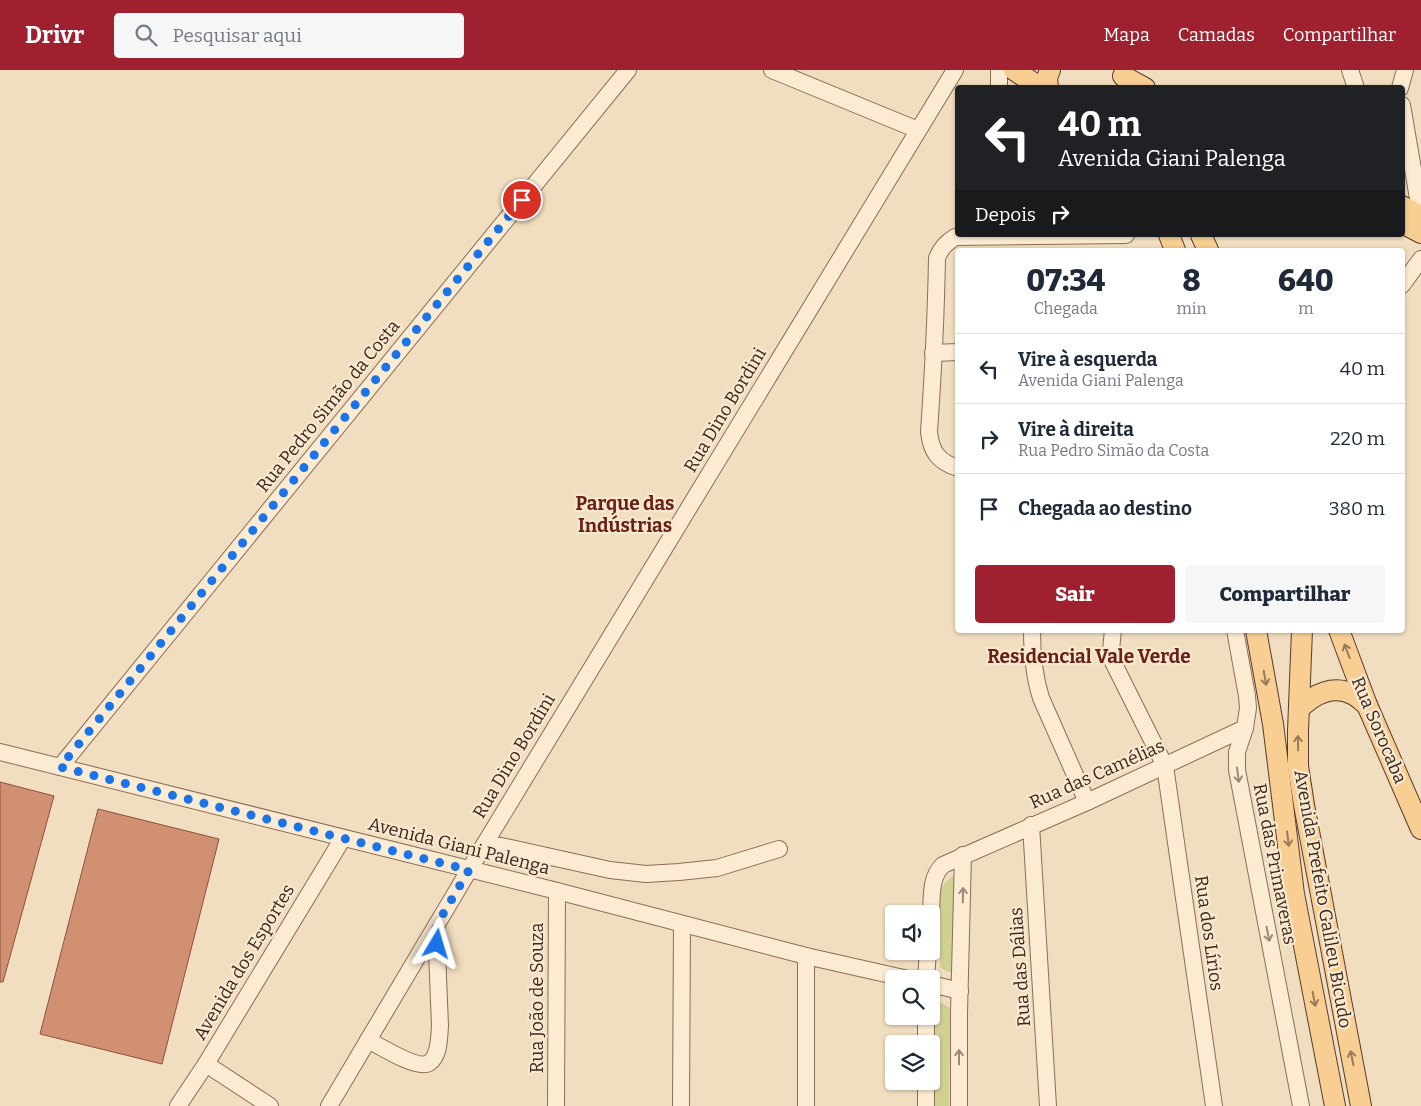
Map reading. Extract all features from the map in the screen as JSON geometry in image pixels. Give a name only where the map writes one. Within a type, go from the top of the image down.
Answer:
[{"type":"main road","points":[[1014,70],[1037,85]]},
{"type":"main road","points":[[1048,85],[1047,78],[1050,70]]},
{"type":"main road","points":[[1123,78],[1138,85]]},
{"type":"main road","points":[[1405,208],[1421,216]]},
{"type":"main road","points":[[1405,224],[1421,232]]},
{"type":"main road","points":[[1257,633],[1273,724],[1294,894],[1334,1106]]},
{"type":"main road","name":"Avenida Prefeito Galileu Bicudo","points":[[1302,633],[1298,766],[1361,1106]]},
{"type":"main road","name":"Rua Sorocaba","points":[[1340,633],[1367,705],[1421,829]]},
{"type":"main road","points":[[1299,709],[1318,694],[1330,691],[1342,691],[1354,695],[1367,705]]},
{"type":"street","name":"Rua Pedro Simão da Costa","points":[[60,767],[628,70]]},
{"type":"street","points":[[772,70],[918,130]]},
{"type":"street","name":"Rua Dino Bordini","points":[[329,1106],[484,845],[955,70]]},
{"type":"street","points":[[998,70],[999,85]]},
{"type":"street","points":[[1350,70],[1355,85]]},
{"type":"street","points":[[1401,85],[1404,70]]},
{"type":"street","points":[[1405,123],[1421,216]]},
{"type":"street","points":[[955,237],[946,243],[940,250],[937,258],[936,328],[933,352],[930,432],[930,444],[937,456],[948,465],[955,467]]},
{"type":"street","points":[[1405,281],[1421,259]]},
{"type":"street","points":[[933,352],[955,352]]},
{"type":"street","points":[[1032,633],[1032,658],[1040,698],[1087,802]]},
{"type":"street","name":"Rua dos Lírios","points":[[1113,633],[1111,650],[1113,662],[1165,766],[1214,1106]]},
{"type":"street","name":"Rua das Primaveras","points":[[1236,633],[1248,708],[1246,728],[1237,752],[1237,770],[1301,1106]]},
{"type":"street","name":"Rua das Camélias","points":[[932,905],[933,884],[938,870],[943,865],[1087,802],[1246,728]]},
{"type":"street","name":"Avenida Giani Palenga","points":[[0,752],[557,891],[682,925],[885,974]]},
{"type":"street","name":"Rua das Dálias","points":[[1031,825],[1048,1106]]},
{"type":"street","name":"Avenida dos Esportes","points":[[178,1106],[206,1064],[343,838]]},
{"type":"street","points":[[484,845],[501,846],[610,870],[646,874],[717,868],[779,849]]},
{"type":"street","points":[[959,1106],[963,856]]},
{"type":"street","name":"Rua João de Souza","points":[[556,1106],[557,891]]},
{"type":"street","points":[[681,1106],[682,925]]},
{"type":"street","points":[[368,1040],[411,1062],[429,1063],[433,1058],[440,1026],[436,926]]},
{"type":"street","points":[[806,956],[806,1106]]},
{"type":"street","points":[[940,986],[960,991]]},
{"type":"street","points":[[206,1064],[270,1106]]},
{"type":"street","points":[[926,1090],[926,1106]]},
{"type":"green space","points":[[955,874],[954,974],[940,968],[940,891],[944,884]]},
{"type":"green space","points":[[940,1002],[950,1008],[949,1106],[935,1106],[935,1090],[940,1090],[940,1035],[935,1035],[935,1025],[940,1025]]},
{"type":"building","points":[[0,782],[54,796],[3,982],[0,982]]},
{"type":"building","points":[[98,809],[219,839],[162,1064],[40,1034]]},
{"type":"district","name":"Parque das Indústrias","points":[[625,514]]},
{"type":"district","name":"Residencial Vale Verde","points":[[1089,656]]},
{"type":"route","points":[[437,944],[436,926],[469,870],[60,767],[522,200]]}]
